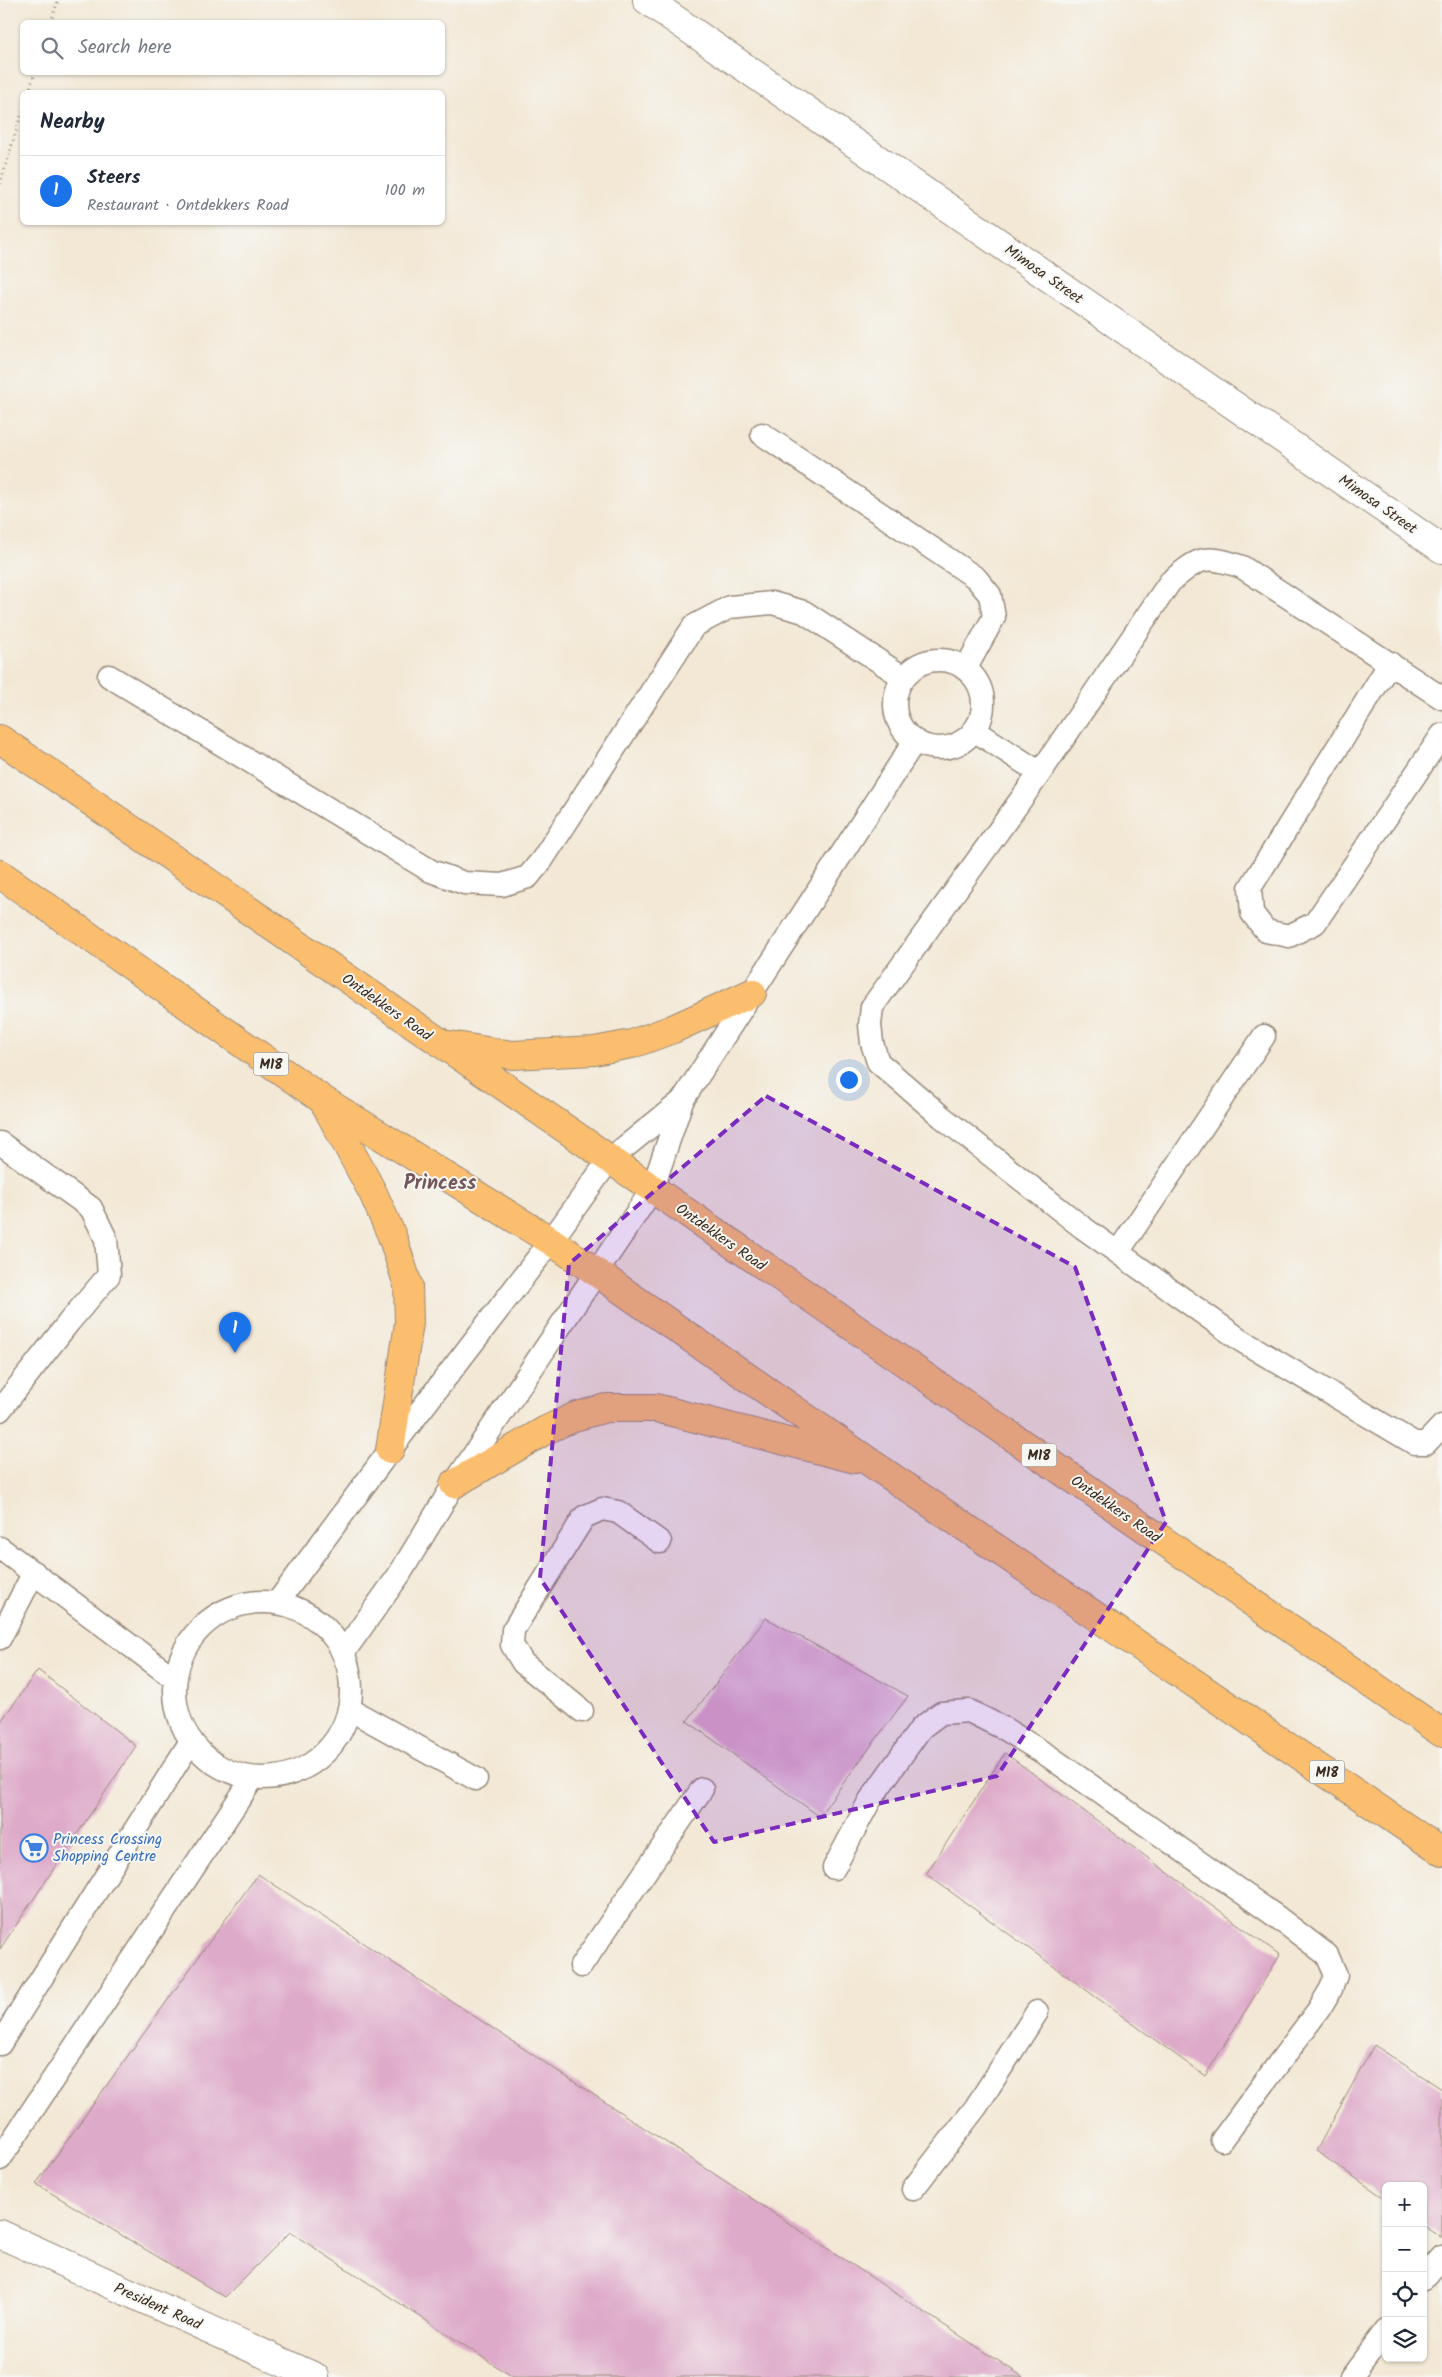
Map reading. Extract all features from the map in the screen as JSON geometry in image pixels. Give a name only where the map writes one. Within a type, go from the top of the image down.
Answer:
[{"type":"main road","name":"Ontdekkers Road","points":[[0,739],[1442,1733]]},
{"type":"main road","name":"M18","points":[[0,874],[323,1100],[598,1272],[871,1463],[1442,1852]]},
{"type":"main road","points":[[440,1044],[512,1055],[594,1051],[632,1044],[665,1032],[752,993]]},
{"type":"main road","points":[[323,1100],[373,1193],[392,1236],[408,1285],[409,1323],[390,1450]]},
{"type":"main road","points":[[454,1484],[546,1430],[574,1417],[606,1408],[656,1408],[871,1463]]},
{"type":"street","name":"Mimosa Street","points":[[647,0],[1442,549]]},
{"type":"street","name":"President Road","points":[[0,2234],[315,2377]]},
{"type":"lane","points":[[762,434],[976,578],[990,595],[994,617],[966,668]]},
{"type":"lane","points":[[1442,698],[1242,567],[1216,558],[1193,563],[1170,582],[1040,772],[872,1007],[870,1025],[872,1043],[878,1062],[942,1117],[1082,1227],[1242,1341],[1414,1443],[1426,1443],[1442,1426]]},
{"type":"lane","points":[[109,676],[431,871],[464,883],[502,885],[528,877],[542,860],[694,626],[730,607],[772,603],[804,612],[903,677]]},
{"type":"lane","points":[[932,660],[950,661],[966,668],[977,681],[983,698],[982,715],[974,730],[962,742],[945,748],[928,747],[914,742],[900,727],[894,710],[896,694],[903,677],[916,666],[932,660]]},
{"type":"lane","points":[[1390,663],[1250,888],[1252,913],[1266,930],[1289,936],[1315,923],[1442,735]]},
{"type":"lane","points":[[974,730],[1040,772]]},
{"type":"lane","points":[[343,1653],[399,1575],[454,1484],[652,1190],[682,1101],[914,742]]},
{"type":"lane","points":[[1118,1252],[1264,1036]]},
{"type":"lane","points":[[277,1603],[390,1450],[551,1241],[609,1160],[682,1101]]},
{"type":"lane","points":[[0,1143],[91,1208],[106,1239],[108,1275],[68,1322],[0,1410]]},
{"type":"lane","points":[[582,1711],[523,1663],[512,1645],[513,1630],[584,1517],[602,1509],[618,1512],[660,1542]]},
{"type":"lane","points":[[0,1548],[174,1679]]},
{"type":"lane","points":[[0,1638],[34,1572]]},
{"type":"lane","points":[[249,1603],[277,1603],[304,1613],[320,1624],[327,1630],[343,1653],[350,1681],[349,1709],[339,1735],[323,1755],[302,1769],[278,1778],[252,1778],[228,1772],[208,1759],[190,1741],[179,1720],[174,1700],[174,1679],[182,1653],[199,1629],[222,1612],[249,1603]]},
{"type":"lane","points":[[349,1709],[476,1779]]},
{"type":"lane","points":[[834,1868],[870,1800],[921,1728],[941,1712],[969,1711],[1005,1729],[1050,1757],[1277,1917],[1327,1956],[1336,1975],[1331,1989],[1319,2009],[1222,2140]]},
{"type":"lane","points":[[0,2044],[190,1741]]},
{"type":"lane","points":[[0,2159],[252,1778]]},
{"type":"lane","points":[[581,1966],[702,1789]]},
{"type":"lane","points":[[913,2189],[976,2107],[1037,2012]]},
{"type":"lane","points":[[1427,2274],[1442,2257]]},
{"type":"lane","points":[[1351,2377],[1382,2335]]},
{"type":"path","points":[[52,20],[58,0]]},
{"type":"path","points":[[30,90],[34,75]]},
{"type":"path","points":[[0,184],[20,119]]},
{"type":"highlighted area","points":[[766,1096],[1075,1267],[1166,1522],[997,1776],[714,1842],[540,1578],[569,1264]]},
{"type":"building","points":[[766,1618],[908,1696],[819,1816],[687,1721]]},
{"type":"building","name":"Princess Crossing Shopping Centre","points":[[38,1670],[136,1746],[0,1949],[0,1723]]},
{"type":"building","points":[[1005,1753],[1280,1955],[1205,2076],[926,1874]]},
{"type":"building","points":[[258,1874],[1023,2377],[513,2377],[290,2232],[225,2297],[36,2184]]},
{"type":"building","points":[[1374,2045],[1442,2089],[1442,2238],[1427,2228],[1427,2182],[1382,2182],[1382,2196],[1316,2151]]},
{"type":"place","name":"Steers","points":[[235,1353]]},
{"type":"place","name":"Princess Crossing Shopping Centre","points":[[34,1848]]},
{"type":"district","name":"Princess","points":[[440,1182]]}]
